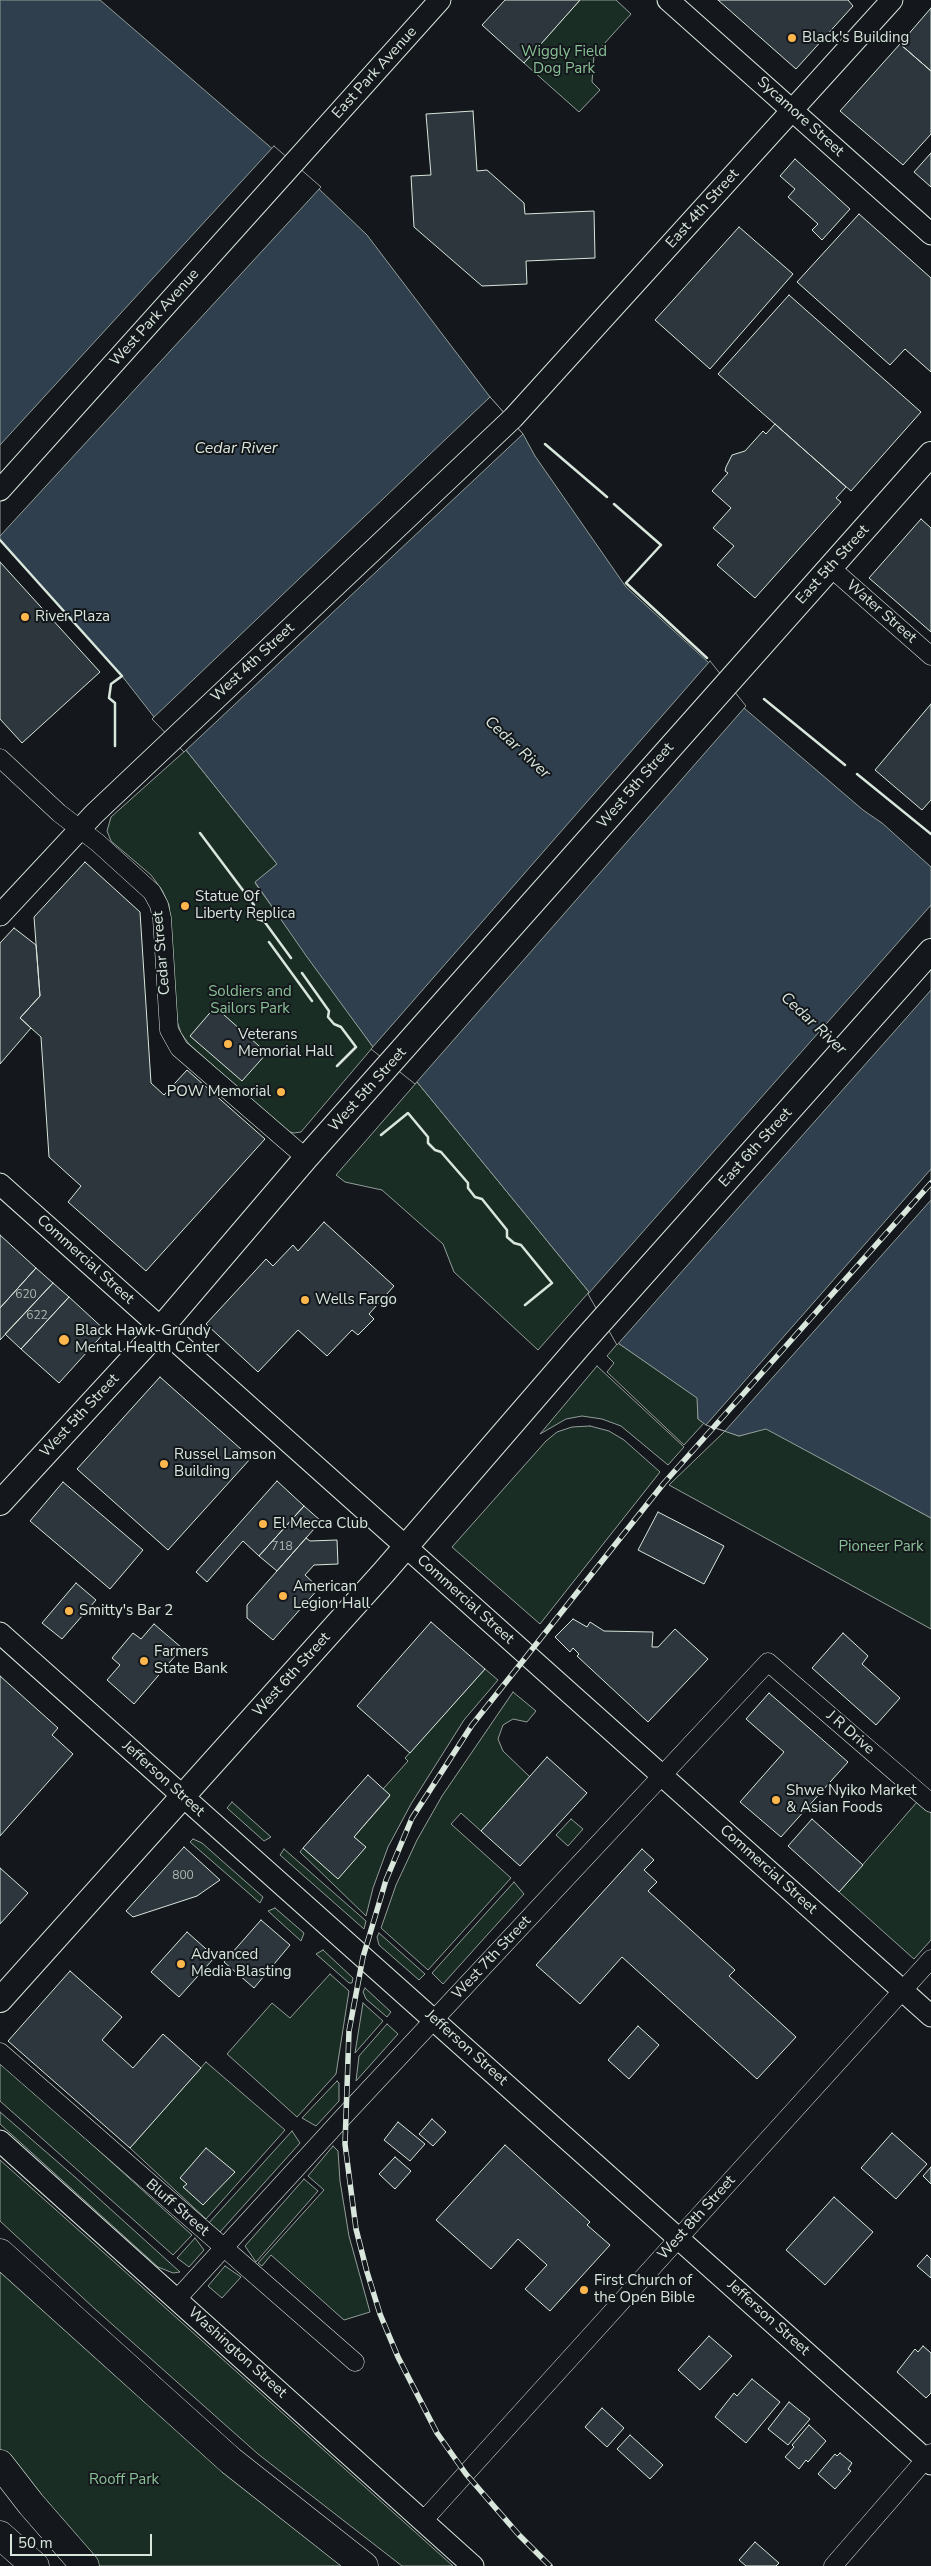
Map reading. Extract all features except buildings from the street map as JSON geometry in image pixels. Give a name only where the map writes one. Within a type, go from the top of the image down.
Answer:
[{"type":"main road","name":"East 5th Street","points":[[734,675],[931,454]]},
{"type":"main road","name":"West 5th Street","points":[[0,1503],[161,1328],[306,1158],[358,1102],[734,675]]},
{"type":"main road","name":"East 6th Street","points":[[580,1345],[931,951]]},
{"type":"main road","name":"West 6th Street","points":[[0,2000],[184,1797],[406,1547],[580,1345]]},
{"type":"main road","points":[[0,2253],[231,2461],[364,2566]]},
{"type":"main road","points":[[0,2464],[84,2566]]},
{"type":"main road","points":[[0,2535],[35,2566]]},
{"type":"street","name":"East Park Avenue","points":[[310,145],[440,0]]},
{"type":"street","name":"Sycamore Street","points":[[668,0],[931,234]]},
{"type":"street","name":"East 4th Street","points":[[514,418],[892,0]]},
{"type":"street","name":"West Park Avenue","points":[[0,490],[310,145]]},
{"type":"street","name":"West 4th Street","points":[[0,915],[79,828],[145,764],[514,418]]},
{"type":"street","name":"Water Street","points":[[831,568],[931,656]]},
{"type":"street","name":"Cedar Street","points":[[0,758],[59,813],[79,828],[152,892],[159,905],[162,918],[169,1030],[179,1048],[306,1158]]},
{"type":"street","name":"Commercial Street","points":[[0,1184],[931,2016]]},
{"type":"street","name":"Jefferson Street","points":[[0,1633],[678,2238],[929,2459]]},
{"type":"street","name":"West 7th Street","points":[[176,2299],[768,1662]]},
{"type":"street","name":"J R Drive","points":[[768,1662],[931,1803]]},
{"type":"street","name":"West 8th Street","points":[[423,2521],[931,1959]]},
{"type":"street","name":"Bluff Street","points":[[0,2052],[355,2362]]},
{"type":"street","name":"Washington Street","points":[[0,2141],[474,2566]]},
{"type":"street","points":[[833,2566],[929,2459]]},
{"type":"green space","name":"Wiggly Field Dog Park","points":[[580,0],[616,0],[631,14],[594,55],[592,82],[600,90],[579,112],[524,63]]},
{"type":"green space","name":"Soldiers and Sailors Park","points":[[186,750],[277,864],[255,883],[373,1047],[301,1132],[286,1131],[189,1044],[181,1033],[177,1021],[169,905],[162,890],[151,875],[111,841],[107,831],[111,817]]},
{"type":"green space","points":[[417,1082],[589,1292],[538,1350],[454,1272],[443,1244],[382,1190],[345,1182],[336,1175]]},
{"type":"green space","points":[[618,1343],[698,1398],[698,1419],[704,1423],[684,1445],[607,1372],[614,1363],[607,1356]]},
{"type":"green space","points":[[597,1366],[684,1447],[668,1465],[621,1426],[602,1419],[582,1416],[566,1419],[540,1434]]},
{"type":"green space","points":[[590,1426],[609,1431],[624,1440],[660,1472],[540,1624],[452,1547],[546,1441],[557,1432],[572,1427]]},
{"type":"green space","name":"Pioneer Park","points":[[766,1428],[931,1518],[931,1629],[669,1485],[725,1431],[739,1436]]},
{"type":"green space","points":[[485,1669],[498,1680],[464,1720],[411,1804],[388,1847],[373,1888],[366,1916],[300,1852],[303,1848],[338,1878],[365,1847],[354,1837],[390,1796],[383,1789],[408,1761],[405,1758]]},
{"type":"green space","points":[[513,1692],[536,1711],[527,1722],[513,1719],[503,1725],[498,1739],[503,1751],[530,1777],[481,1831],[461,1813],[451,1824],[511,1878],[428,1970],[381,1928],[396,1885],[417,1840],[442,1796]]},
{"type":"green space","points":[[232,1802],[271,1837],[264,1841],[227,1808]]},
{"type":"green space","points":[[917,1802],[931,1813],[931,1940],[914,1959],[839,1892]]},
{"type":"green space","points":[[571,1819],[583,1829],[568,1846],[556,1835]]},
{"type":"green space","points":[[193,1839],[202,1843],[263,1897],[260,1903],[190,1842]]},
{"type":"green space","points":[[284,1849],[366,1921],[364,1929],[280,1855]]},
{"type":"green space","points":[[514,1882],[524,1894],[443,1984],[432,1973]]},
{"type":"green space","points":[[275,1908],[304,1933],[301,1941],[268,1911]]},
{"type":"green space","points":[[379,1933],[425,1974],[419,1980],[379,1945],[377,1937]]},
{"type":"green space","points":[[323,1950],[353,1978],[352,1983],[349,1983],[316,1954]]},
{"type":"green space","points":[[330,1974],[349,1991],[336,2074],[297,2117],[227,2054],[272,2003],[290,2018]]},
{"type":"green space","points":[[365,1988],[391,2012],[387,2017],[366,1999],[363,1992]]},
{"type":"green space","points":[[363,2003],[383,2021],[355,2053]]},
{"type":"green space","points":[[387,2024],[398,2034],[356,2081],[359,2056]]},
{"type":"green space","points":[[0,2061],[192,2235],[173,2255],[0,2101]]},
{"type":"green space","points":[[206,2062],[285,2130],[206,2219],[130,2148]]},
{"type":"green space","points":[[337,2081],[339,2083],[339,2101],[316,2126],[302,2118]]},
{"type":"green space","points":[[0,2112],[180,2272],[173,2273],[158,2267],[0,2124]]},
{"type":"green space","points":[[292,2131],[300,2143],[220,2232],[207,2225]]},
{"type":"green space","points":[[333,2146],[338,2151],[340,2181],[349,2236],[370,2312],[344,2320],[271,2255],[262,2266],[258,2263],[324,2190],[308,2176]]},
{"type":"green space","points":[[0,2160],[453,2566],[402,2566],[258,2454],[95,2309],[0,2221]]},
{"type":"green space","points":[[304,2179],[318,2191],[256,2262],[245,2246]]},
{"type":"green space","points":[[195,2238],[204,2250],[189,2267],[177,2258]]},
{"type":"green space","name":"Rooff Park","points":[[0,2253],[366,2566],[85,2566],[0,2464]]},
{"type":"green space","points":[[225,2266],[241,2277],[222,2298],[208,2286]]},
{"type":"water","name":"Cedar River","points":[[0,0],[100,0],[319,189],[367,235],[490,397],[523,434],[535,456],[626,587],[709,663],[744,708],[863,810],[882,823],[931,867],[931,1518],[766,1429],[739,1436],[706,1425],[698,1419],[697,1398],[618,1343],[589,1292],[417,1082],[373,1047],[307,957],[255,882],[277,864],[186,750],[154,717],[122,676],[0,540]]},
{"type":"pier","points":[[274,146],[321,187],[0,536],[0,445]]},
{"type":"pier","points":[[490,397],[523,434],[184,752],[152,719]]},
{"type":"pier","points":[[710,661],[746,706],[415,1084],[371,1049]]},
{"type":"pier","points":[[931,905],[931,990],[617,1345],[588,1294]]},
{"type":"pier","points":[[931,1169],[931,1200],[725,1431],[706,1425]]},
{"type":"railway","points":[[550,2566],[519,2535],[466,2474],[437,2433],[398,2357],[380,2314],[367,2272],[356,2229],[345,2144],[349,2031],[363,1957],[386,1880],[412,1818],[472,1725],[664,1483],[931,1183]]},
{"type":"wall","points":[[545,444],[607,497]]},
{"type":"wall","points":[[614,504],[661,545],[626,583],[707,658]]},
{"type":"wall","points":[[0,540],[122,676],[111,684],[109,698],[115,703],[115,746]]},
{"type":"wall","points":[[764,699],[845,765]]},
{"type":"wall","points":[[857,774],[931,834]]},
{"type":"wall","points":[[200,833],[254,905],[252,911],[257,919],[264,921],[291,958]]},
{"type":"wall","points":[[269,942],[312,1001]]},
{"type":"wall","points":[[302,973],[329,1011],[328,1017],[334,1024],[341,1027],[356,1047],[337,1066]]},
{"type":"wall","points":[[381,1135],[408,1113],[428,1137],[428,1143],[435,1150],[441,1152],[468,1183],[468,1188],[475,1197],[482,1199],[507,1230],[507,1237],[514,1243],[521,1245],[552,1283],[525,1305]]},
{"type":"place","name":"Black's Building","points":[[792,38]]},
{"type":"place","name":"River Plaza","points":[[25,617]]},
{"type":"place","name":"Statue Of Liberty Replica","points":[[185,906]]},
{"type":"place","name":"Veterans Memorial Hall","points":[[228,1044]]},
{"type":"place","name":"POW Memorial","points":[[281,1092]]},
{"type":"place","name":"Wells Fargo","points":[[305,1300]]},
{"type":"place","name":"Black Hawk-Grundy Mental Health Center","points":[[64,1340]]},
{"type":"place","name":"Russel Lamson Building","points":[[164,1464]]},
{"type":"place","name":"El Mecca Club","points":[[263,1524]]},
{"type":"place","name":"American Legion Hall","points":[[283,1596]]},
{"type":"place","name":"Smitty's Bar 2","points":[[69,1611]]},
{"type":"place","name":"Farmers State Bank","points":[[144,1661]]},
{"type":"place","name":"Shwe Nyiko Market & Asian Foods","points":[[776,1800]]},
{"type":"place","name":"Advanced Media Blasting","points":[[181,1964]]},
{"type":"place","name":"First Church of the Open Bible","points":[[584,2290]]}]
